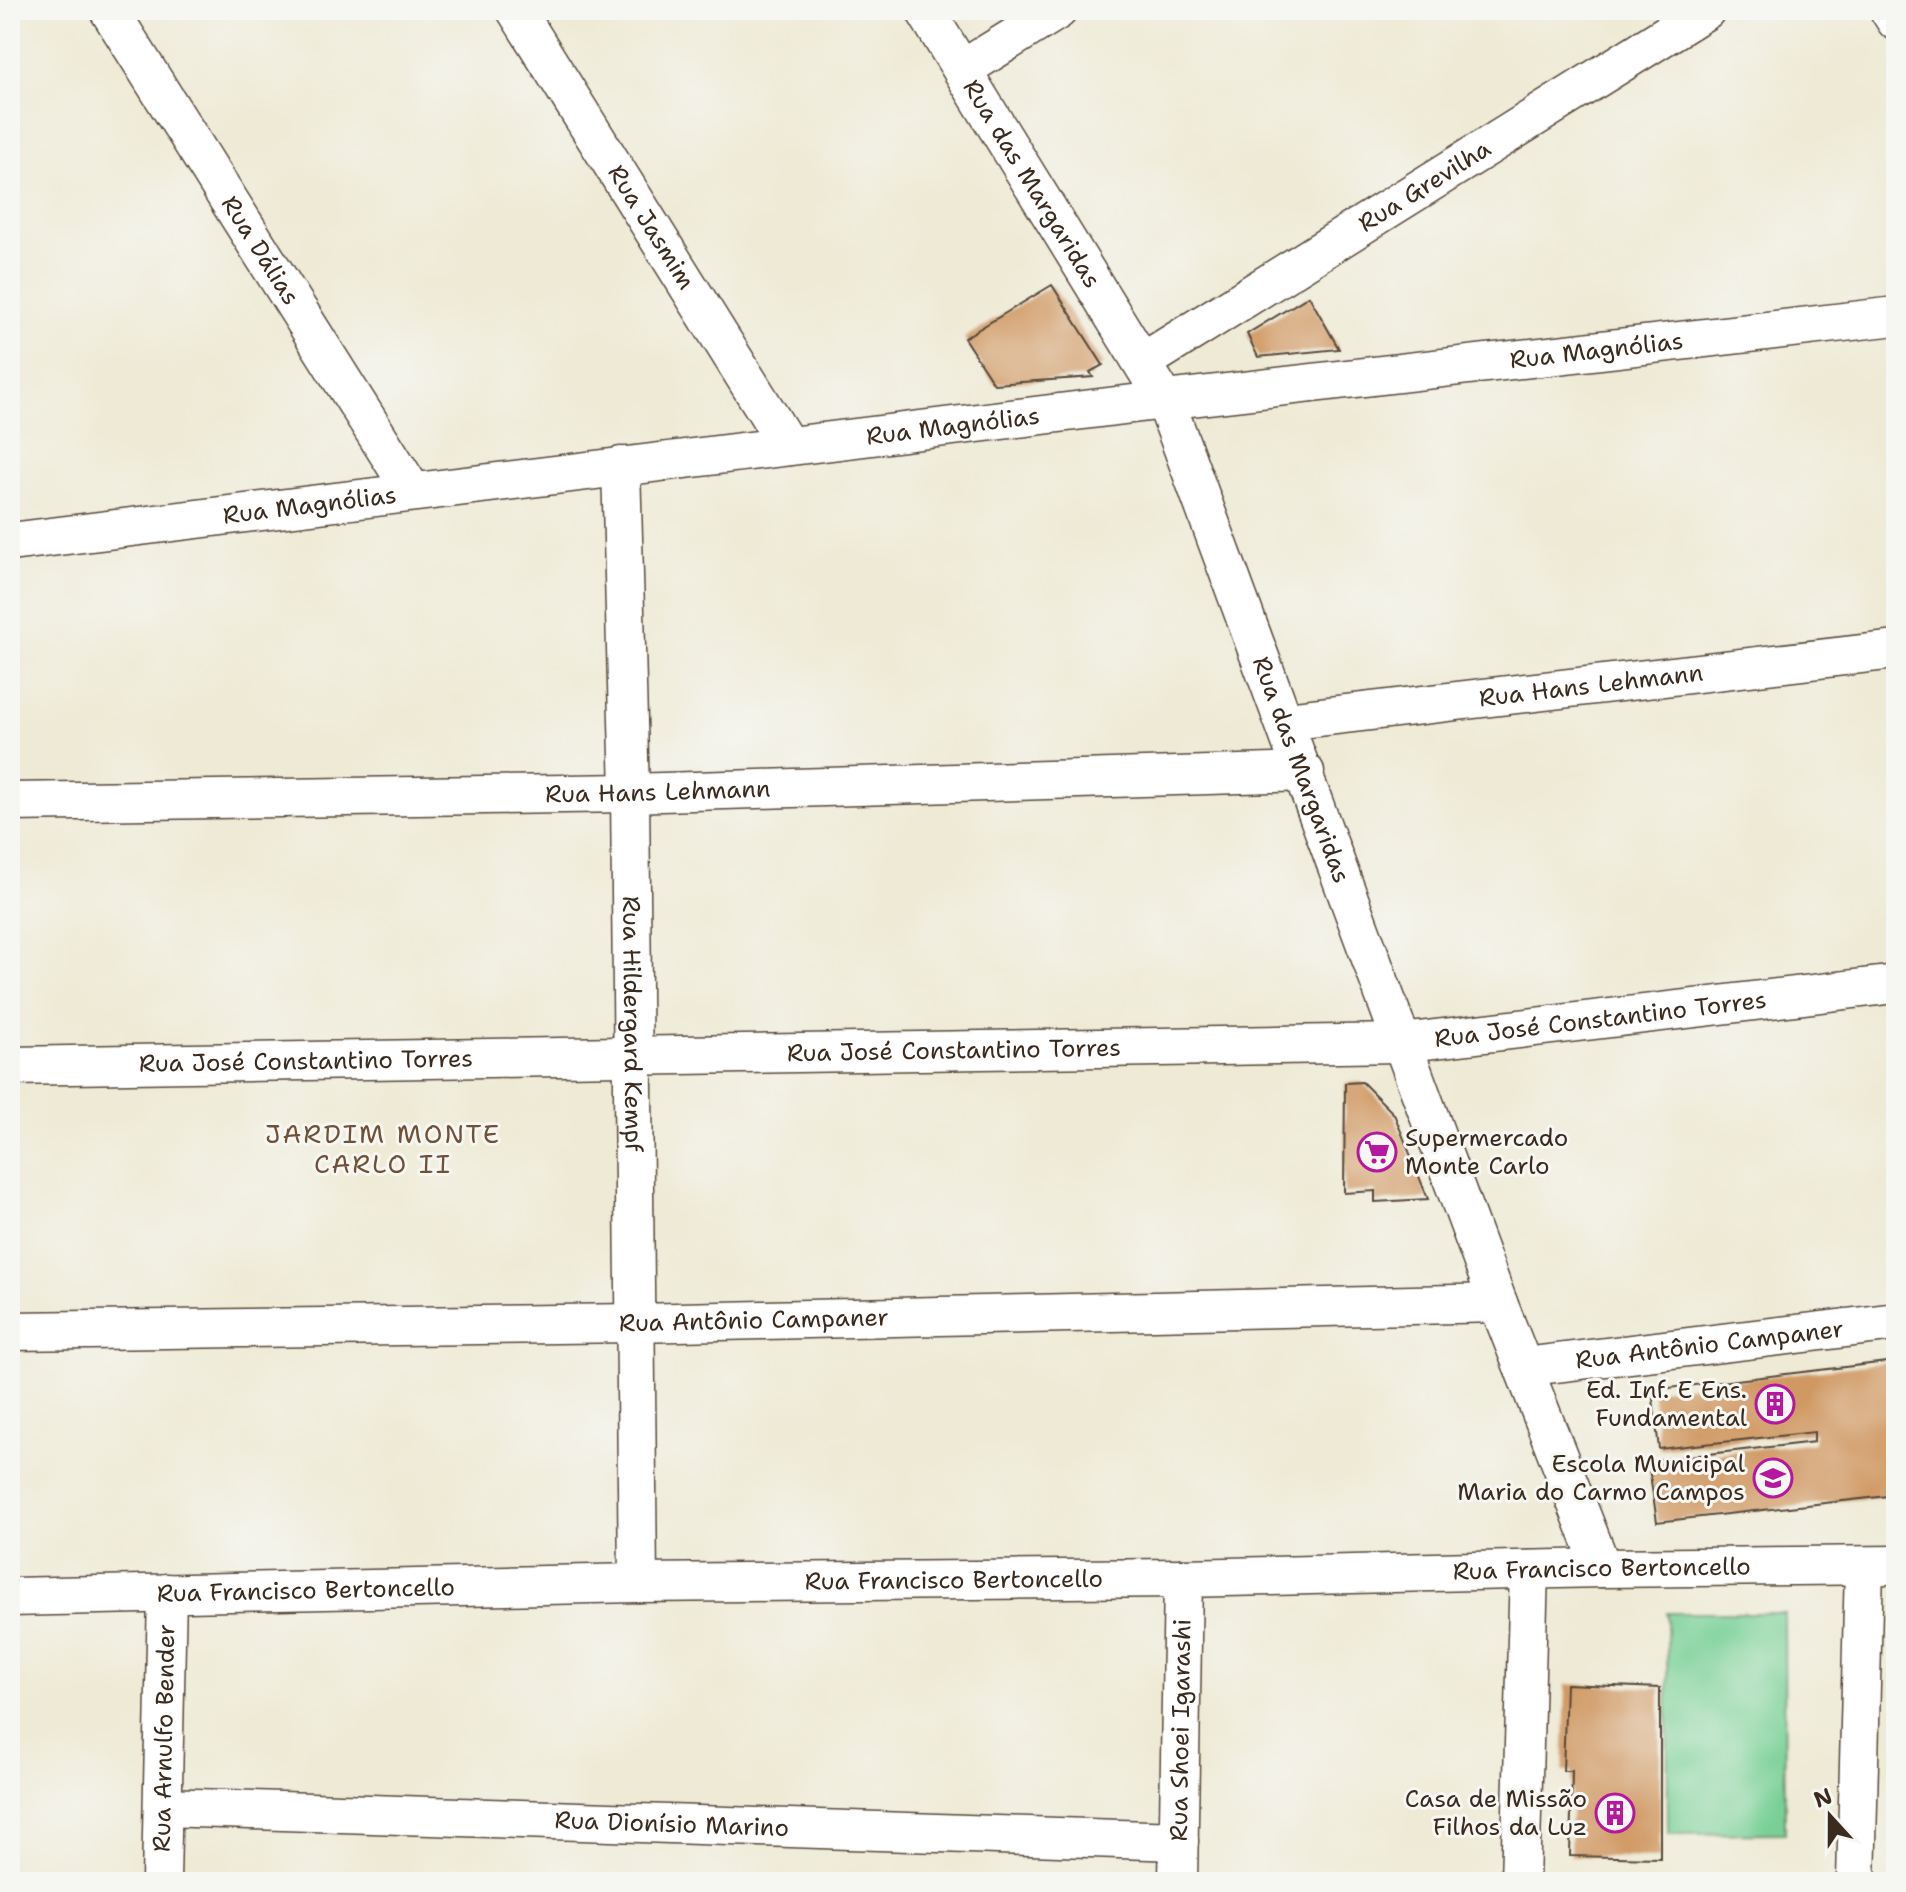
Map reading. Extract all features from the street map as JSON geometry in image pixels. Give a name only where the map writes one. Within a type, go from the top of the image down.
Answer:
[{"type":"street","name":"Rua Dálias","points":[[109,10],[412,491]]},
{"type":"street","name":"Rua Jasmim","points":[[516,10],[788,446]]},
{"type":"street","name":"Rua das Margaridas","points":[[925,10],[1165,400],[1305,772],[1498,1303],[1602,1568]]},
{"type":"street","points":[[963,69],[1058,10]]},
{"type":"street","name":"Rua Grevilha","points":[[1143,362],[1706,10]]},
{"type":"street","points":[[1889,10],[1896,21]]},
{"type":"street","name":"Rua Magnólias","points":[[10,542],[1165,400],[1896,316]]},
{"type":"street","name":"Rua Hildergard Kempf","points":[[621,466],[630,793],[638,1583]]},
{"type":"street","name":"Rua Hans Lehmann","points":[[1285,721],[1896,650]]},
{"type":"street","name":"Rua Hans Lehmann","points":[[10,802],[630,793],[1305,772]]},
{"type":"street","name":"Rua José Constantino Torres","points":[[10,1066],[1401,1043],[1896,984]]},
{"type":"street","name":"Rua Antônio Campaner","points":[[10,1331],[636,1323],[1498,1303]]},
{"type":"street","name":"Rua Antônio Campaner","points":[[1523,1367],[1896,1322]]},
{"type":"street","points":[[1856,1882],[1880,1566]]},
{"type":"street","name":"Rua Francisco Bertoncello","points":[[10,1597],[638,1583],[1183,1578],[1602,1568],[1880,1566]]},
{"type":"street","points":[[1520,1882],[1529,1570]]},
{"type":"street","name":"Rua Shoei Igarashi","points":[[1178,1882],[1183,1578]]},
{"type":"street","name":"Rua Arnulfo Bender","points":[[161,1882],[167,1593]]},
{"type":"street","name":"Rua Dionísio Marino","points":[[164,1807],[1179,1841]]},
{"type":"green space","points":[[1667,1613],[1784,1613],[1785,1833],[1668,1834]]},
{"type":"building","points":[[1052,285],[1103,365],[1090,372],[1093,377],[994,384],[964,338]]},
{"type":"building","points":[[1309,296],[1339,349],[1258,357],[1247,334]]},
{"type":"building","name":"Supermercado Monte Carlo","points":[[1362,1082],[1394,1114],[1428,1199],[1375,1202],[1375,1191],[1344,1193],[1345,1083]]},
{"type":"building","points":[[1896,1361],[1896,1495],[1657,1522],[1648,1461],[1814,1442],[1814,1432],[1659,1449],[1652,1390]]},
{"type":"building","name":"Casa de Missão Filhos da Luz","points":[[1566,1684],[1660,1688],[1660,1858],[1570,1856],[1572,1771],[1563,1771]]},
{"type":"place","name":"Supermercado Monte Carlo","points":[[1377,1152]]},
{"type":"place","name":"Ed. Inf. E Ens. Fundamental","points":[[1775,1404]]},
{"type":"place","name":"Escola Municipal Maria do Carmo Campos","points":[[1773,1478]]},
{"type":"place","name":"Casa de Missão Filhos da Luz","points":[[1615,1813]]},
{"type":"district","name":"JARDIM MONTE CARLO II","points":[[383,1149]]}]
